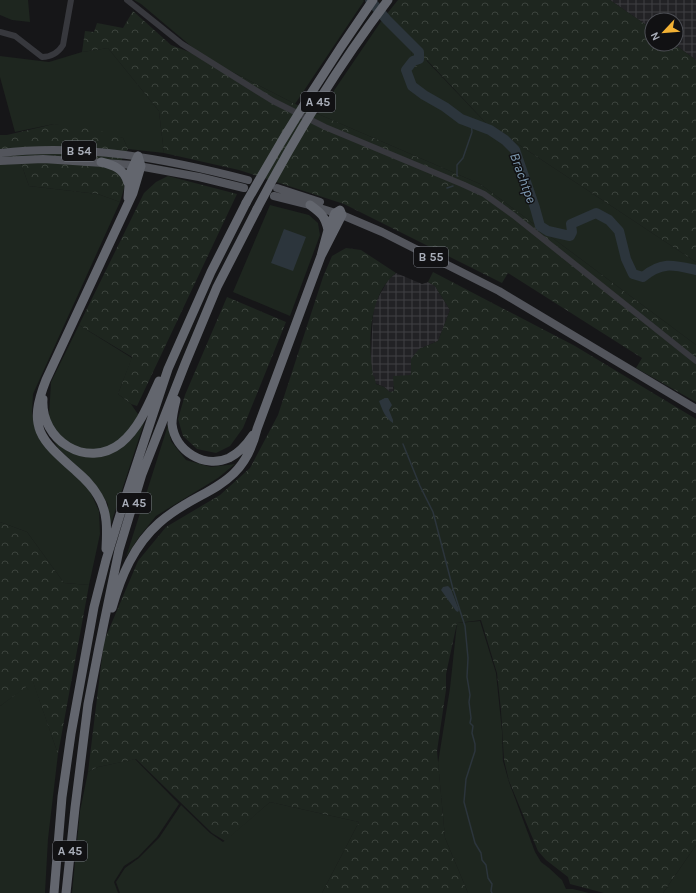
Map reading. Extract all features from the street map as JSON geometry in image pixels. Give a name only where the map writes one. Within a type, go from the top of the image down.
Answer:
[{"type":"highway","name":"A 45","points":[[54,893],[62,797],[71,734],[94,607],[106,560],[123,505],[168,368],[215,265],[246,203],[301,108],[373,0]]},
{"type":"highway","name":"A 45","points":[[66,893],[88,704],[119,550],[142,474],[217,287],[256,209],[311,112],[352,50],[388,0]]},
{"type":"highway","points":[[106,560],[106,522],[104,509],[98,496],[85,479],[50,448],[40,431],[37,408],[46,380],[136,185],[138,156]]},
{"type":"highway","points":[[101,162],[119,169],[124,174],[128,183],[128,196],[125,210]]},
{"type":"highway","points":[[128,183],[137,165]]},
{"type":"highway","points":[[310,205],[322,214],[326,220],[328,230]]},
{"type":"highway","points":[[321,256],[328,230],[339,212]]},
{"type":"highway","points":[[99,647],[107,629],[122,578],[138,548],[150,531],[166,517],[213,490],[232,476],[246,457],[253,444],[257,429],[321,256],[339,212]]},
{"type":"highway","points":[[185,364],[172,418],[175,435],[184,449],[193,456],[203,460],[224,460],[238,452],[248,442],[257,429]]},
{"type":"highway","points":[[46,380],[43,406],[45,418],[50,429],[62,443],[72,449],[95,453],[112,448],[122,442],[132,432],[146,409],[160,379],[168,368]]},
{"type":"main road","name":"B 54","points":[[0,161],[18,155],[90,150],[138,156],[198,167],[248,180]]},
{"type":"main road","name":"B 54","points":[[0,153],[137,165],[199,176],[244,188]]},
{"type":"main road","points":[[310,205],[276,192],[339,212]]},
{"type":"main road","name":"B 55","points":[[310,205],[339,212],[382,230],[481,281],[696,409]]},
{"type":"street","points":[[0,32],[18,39],[42,57],[52,56],[63,45],[71,0]]},
{"type":"street","points":[[128,0],[136,2],[182,44],[273,101],[325,127],[445,176],[484,194],[513,215],[696,361]]},
{"type":"shaded area","points":[[610,0],[696,0],[696,60],[684,51],[684,12],[644,12],[644,23]]},
{"type":"shaded area","points":[[284,229],[306,237],[293,271],[271,263]]},
{"type":"shaded area","points":[[396,273],[422,284],[428,282],[435,286],[450,310],[438,341],[419,349],[411,375],[393,387],[394,392],[390,392],[384,387],[375,383],[371,363],[372,331],[374,305],[388,280]]},
{"type":"shaded area","points":[[388,398],[392,405],[389,410],[393,423],[386,416],[379,401]]},
{"type":"shaded area","points":[[448,586],[451,589],[459,610],[458,612],[441,590],[443,587]]},
{"type":"green space","points":[[0,0],[28,0],[30,22],[12,20],[0,15]]},
{"type":"green space","points":[[134,0],[364,1],[295,104],[205,58],[141,4]]},
{"type":"green space","points":[[398,0],[610,0],[644,23],[644,52],[684,51],[696,60],[696,262],[486,123],[427,60],[408,72],[412,51],[382,20]]},
{"type":"green space","points":[[133,11],[171,45],[205,58],[295,104],[480,184],[696,345],[696,402],[636,368],[642,358],[508,273],[502,283],[344,204],[239,170],[164,153],[159,111],[108,48],[82,52],[85,31],[94,32],[97,23],[123,28]]},
{"type":"green space","points":[[382,20],[412,51],[409,71],[426,60],[486,123],[696,262],[696,345],[480,184],[318,114]]},
{"type":"green space","points":[[108,48],[159,111],[164,153],[128,149],[123,138],[54,124],[15,132],[0,77],[0,56],[49,62],[82,52]]},
{"type":"green space","points":[[54,124],[87,127],[123,138],[128,149],[116,170],[125,185],[120,202],[98,194],[29,186],[21,163],[0,165],[0,135],[7,135]]},
{"type":"green space","points":[[21,163],[29,186],[98,194],[120,202],[33,394],[32,413],[36,428],[89,489],[99,511],[100,534],[89,585],[64,583],[27,532],[0,522],[0,165]]},
{"type":"green space","points":[[168,176],[237,194],[137,406],[131,404],[118,394],[132,357],[79,325],[144,193],[156,182]]},
{"type":"green space","points":[[270,205],[309,215],[318,223],[320,235],[290,316],[233,292]]},
{"type":"green space","points":[[346,248],[361,250],[396,273],[387,282],[380,294],[372,320],[371,335],[371,363],[373,376],[376,384],[384,387],[390,392],[394,391],[393,376],[411,375],[411,359],[419,349],[438,341],[450,310],[435,286],[428,282],[433,272],[575,346],[696,419],[696,845],[663,893],[604,893],[570,884],[568,877],[546,860],[538,851],[509,781],[504,760],[497,673],[481,620],[457,623],[446,674],[446,690],[437,751],[445,838],[468,893],[322,893],[359,822],[270,802],[225,841],[212,833],[136,759],[98,767],[88,772],[104,641],[138,561],[166,527],[220,495],[250,468],[278,415],[323,277],[332,256]]},
{"type":"green space","points":[[227,297],[286,322],[243,428],[230,446],[216,453],[197,449],[183,436],[178,419],[185,395]]},
{"type":"green space","points":[[79,325],[132,358],[118,394],[131,404],[144,423],[109,530],[108,504],[94,483],[58,448],[48,432],[51,382]]},
{"type":"green space","points":[[168,425],[171,441],[186,460],[211,467],[235,464],[218,478],[156,516],[139,537],[126,557]]},
{"type":"green space","points":[[0,522],[27,532],[64,583],[89,585],[58,754],[33,682],[0,706]]},
{"type":"green space","points":[[480,621],[496,673],[502,731],[503,761],[509,782],[535,852],[541,862],[562,880],[566,889],[589,893],[468,893],[445,838],[438,763],[450,688],[457,623]]},
{"type":"green space","points":[[33,681],[58,754],[48,839],[45,893],[0,893],[0,706]]},
{"type":"green space","points":[[135,759],[179,804],[157,837],[138,857],[124,866],[114,882],[118,893],[72,893],[80,811],[88,772],[98,767]]},
{"type":"green space","points":[[270,802],[359,822],[322,893],[120,893],[116,882],[125,868],[139,858],[159,838],[181,805],[210,833],[223,842]]},
{"type":"green space","points":[[696,845],[696,893],[663,893]]},
{"type":"waterway","name":"Brachtpe","points":[[370,0],[387,20],[419,52],[419,59],[413,61],[406,70],[412,86],[461,119],[490,130],[505,140],[515,150],[540,226],[548,231],[570,236],[572,232],[571,224],[596,213],[609,220],[619,231],[626,259],[633,274],[643,277],[656,268],[662,266],[675,266],[696,270]]},
{"type":"waterway","points":[[457,176],[457,165],[463,158],[472,132],[471,122]]},
{"type":"waterway","points":[[447,188],[453,186]]},
{"type":"waterway","points":[[403,444],[420,486],[433,512],[453,589],[465,626],[468,658],[467,677],[470,695],[470,723],[473,726],[472,733],[475,751],[466,779],[464,802],[475,843],[481,853],[482,860],[486,865],[488,878],[492,884],[492,893]]}]
